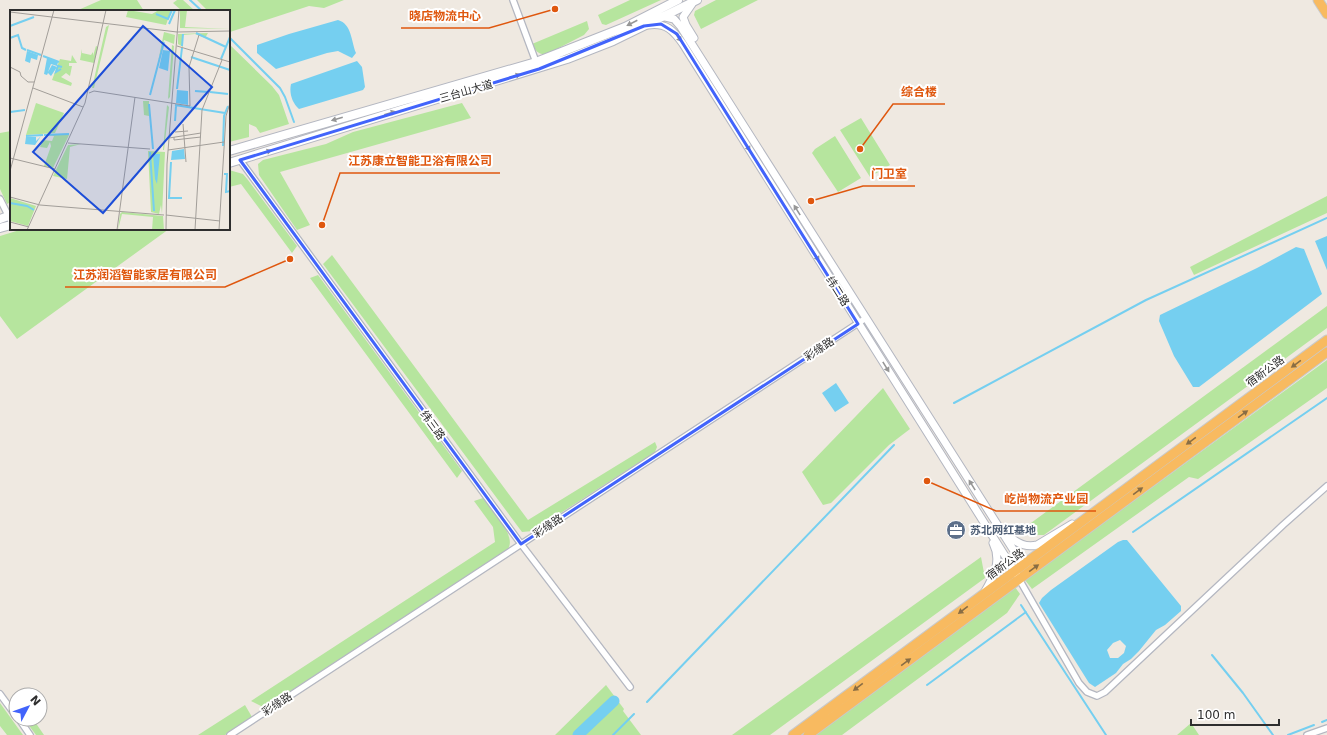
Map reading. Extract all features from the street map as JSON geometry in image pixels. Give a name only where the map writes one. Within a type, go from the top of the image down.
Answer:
[{"type":"highway","points":[[1318,0],[1327,14]]},
{"type":"highway","name":"宿新公路","points":[[794,735],[983,595],[1017,575],[1023,565],[1327,340]]},
{"type":"highway","name":"宿新公路","points":[[808,735],[1017,575],[1327,352]]},
{"type":"main road","name":"三台山大道","points":[[230,151],[536,62],[600,38],[678,0]]},
{"type":"main road","name":"三台山大道","points":[[230,164],[359,122],[539,69],[581,54],[644,26],[696,0]]},
{"type":"main road","points":[[0,218],[10,218]]},
{"type":"main road","points":[[0,228],[10,225]]},
{"type":"street","points":[[513,0],[536,62]]},
{"type":"street","points":[[696,0],[684,13],[684,20],[713,68],[721,89]]},
{"type":"street","points":[[646,16],[664,16]]},
{"type":"street","name":"纬二路","points":[[664,16],[674,19],[681,27],[1023,565]]},
{"type":"street","name":"纬二路","points":[[644,26],[661,24],[669,27],[676,34],[1017,575]]},
{"type":"street","name":"纬三路","points":[[240,160],[521,544],[630,687]]},
{"type":"street","points":[[0,199],[10,218]]},
{"type":"street","name":"彩缘路","points":[[230,735],[866,318]]},
{"type":"street","points":[[1017,575],[1079,683],[1087,692],[1097,696],[1105,692],[1283,525],[1327,486]]},
{"type":"street","points":[[989,512],[1011,538],[1024,545],[1031,546],[1047,539],[1117,495]]},
{"type":"street","points":[[974,507],[995,545],[997,554],[997,569],[983,595]]},
{"type":"street","points":[[0,694],[8,705]]},
{"type":"street","points":[[1307,735],[1327,728]]},
{"type":"highlighted area","points":[[661,24],[677,34],[858,324],[521,544],[240,160],[539,69],[644,26]]},
{"type":"green space","points":[[101,0],[137,0],[143,10],[78,10]]},
{"type":"green space","points":[[177,0],[183,0],[194,10],[181,10],[173,3]]},
{"type":"green space","points":[[197,0],[344,0],[324,8],[309,6],[230,32],[230,10],[207,10]]},
{"type":"green space","points":[[630,0],[661,0],[606,25],[602,24],[598,15]]},
{"type":"green space","points":[[716,0],[758,0],[701,29],[694,15],[695,11]]},
{"type":"green space","points":[[587,21],[589,29],[584,35],[547,54],[541,54],[538,52],[532,44]]},
{"type":"green space","points":[[230,45],[272,86],[279,95],[289,124],[260,133],[256,127],[249,124],[249,137],[230,142]]},
{"type":"green space","points":[[462,103],[471,118],[280,172],[310,225],[297,230],[259,175],[258,164],[263,160],[326,144],[353,132]]},
{"type":"green space","points":[[861,118],[890,165],[870,177],[840,130]]},
{"type":"green space","points":[[10,131],[10,202],[7,204],[0,189],[0,133]]},
{"type":"green space","points":[[835,136],[861,178],[838,192],[812,153],[815,149]]},
{"type":"green space","points":[[230,170],[243,174],[248,180],[297,246],[292,253],[241,184],[230,187]]},
{"type":"green space","points":[[1327,196],[1327,213],[1194,275],[1190,267]]},
{"type":"green space","points":[[20,230],[168,230],[17,339],[0,316],[0,236]]},
{"type":"green space","points":[[332,255],[528,520],[655,442],[657,447],[655,452],[533,531],[522,532],[323,264]]},
{"type":"green space","points":[[318,275],[462,471],[457,478],[310,278]]},
{"type":"green space","points":[[1327,306],[1327,328],[1044,535],[1033,535],[1020,531]]},
{"type":"green space","points":[[1327,360],[1327,388],[1198,479],[1189,477],[1032,589],[1025,580]]},
{"type":"green space","points":[[883,388],[910,429],[889,445],[831,503],[823,505],[802,472]]},
{"type":"green space","points":[[483,498],[497,515],[506,530],[510,543],[508,549],[265,708],[251,701],[495,542],[493,527],[474,501]]},
{"type":"green space","points":[[981,557],[985,578],[770,735],[732,735]]},
{"type":"green space","points":[[1015,587],[1020,594],[1007,613],[842,735],[814,735]]},
{"type":"green space","points":[[606,685],[641,735],[555,735]]},
{"type":"green space","points":[[0,703],[8,714],[8,727],[17,727],[23,735],[7,735],[0,726]]},
{"type":"green space","points":[[245,705],[252,717],[225,735],[198,735]]},
{"type":"green space","points":[[1191,723],[1199,735],[1177,735]]},
{"type":"green space","points":[[30,727],[38,727],[44,735],[36,735]]},
{"type":"water","points":[[338,20],[343,22],[349,29],[356,53],[352,58],[338,51],[276,69],[257,53],[257,45]]},
{"type":"water","points":[[357,61],[362,67],[365,87],[363,90],[299,109],[293,101],[290,87],[291,84]]},
{"type":"water","points":[[1327,236],[1327,270],[1315,241]]},
{"type":"water","points":[[1296,247],[1304,249],[1322,294],[1199,387],[1193,387],[1174,356],[1159,321],[1160,315],[1257,268]]},
{"type":"water","points":[[836,383],[849,403],[835,412],[822,393]]},
{"type":"water","points":[[1127,540],[1181,606],[1181,611],[1165,625],[1156,630],[1139,651],[1123,664],[1116,673],[1095,687],[1089,683],[1039,603],[1051,590],[1118,542]],"holes":[[[1120,640],[1126,646],[1124,653],[1118,658],[1110,658],[1107,650],[1113,643]]]},
{"type":"waterway","points":[[190,0],[201,10]]},
{"type":"waterway","points":[[230,38],[280,88],[294,122]]},
{"type":"waterway","points":[[954,403],[1146,300],[1327,218]]},
{"type":"waterway","points":[[1133,532],[1327,398]]},
{"type":"waterway","points":[[647,702],[894,445]]},
{"type":"waterway","points":[[1021,605],[1106,735]]},
{"type":"waterway","points":[[927,685],[1026,612]]},
{"type":"waterway","points":[[1212,655],[1243,693],[1273,735]]},
{"type":"waterway","points":[[578,735],[614,701]]},
{"type":"waterway","points":[[613,735],[634,714]]},
{"type":"waterway","points":[[1322,722],[1327,720]]},
{"type":"waterway","points":[[1288,735],[1314,725]]},
{"type":"place","name":"晓店物流中心","points":[[555,9]]},
{"type":"place","name":"综合楼","points":[[860,149]]},
{"type":"place","name":"门卫室","points":[[811,201]]},
{"type":"place","name":"江苏康立智能卫浴有限公司","points":[[322,225]]},
{"type":"place","name":"江苏润滔智能家居有限公司","points":[[290,259]]},
{"type":"place","name":"屹尚物流产业园","points":[[927,481]]},
{"type":"place","name":"苏北网红基地","points":[[956,530]]}]
